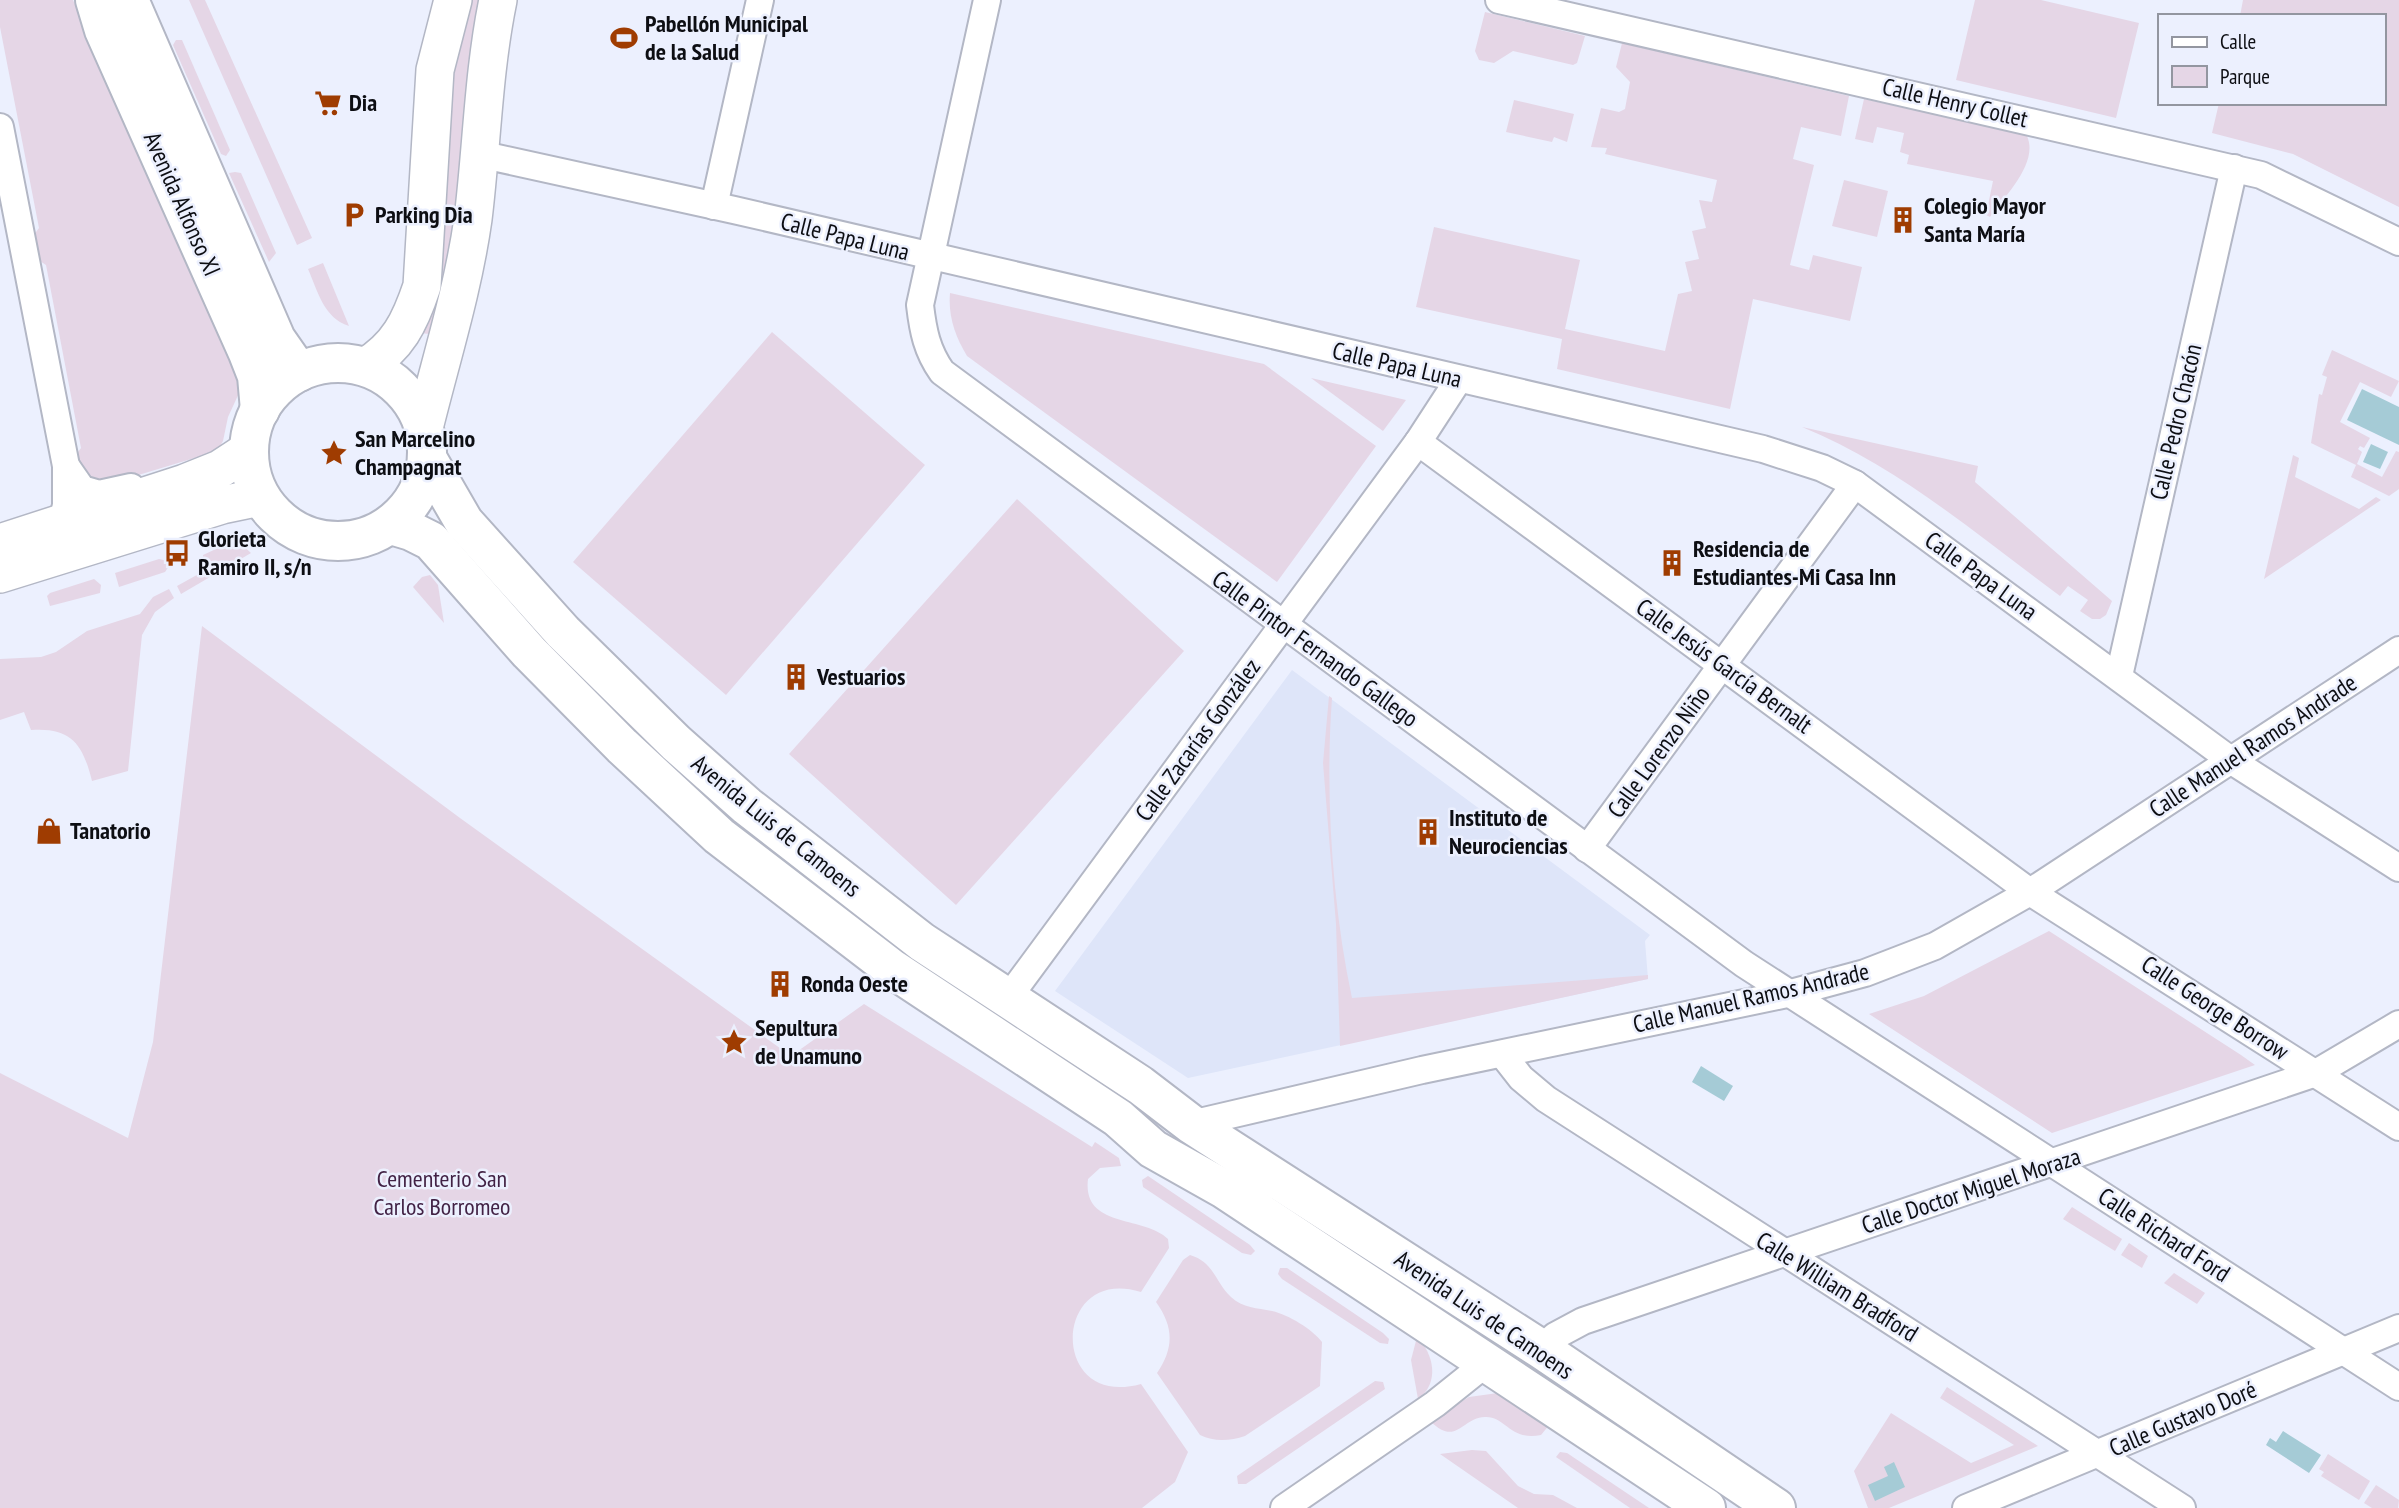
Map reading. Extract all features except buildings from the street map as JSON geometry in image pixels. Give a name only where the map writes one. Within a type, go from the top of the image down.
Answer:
[{"type":"main road","name":"Avenida Alfonso XI","points":[[129,0],[276,339],[299,372]]},
{"type":"main road","points":[[365,367],[397,342],[411,319],[422,286],[435,70],[453,0]]},
{"type":"main road","points":[[426,443],[412,401],[391,381],[365,367],[343,363],[320,365],[299,372],[283,382],[260,410],[252,429],[249,450],[251,472],[260,498],[274,514],[295,530],[316,539],[337,542],[360,539],[391,525],[411,503],[422,481],[426,443],[472,220],[486,69],[498,0]]},
{"type":"main road","name":"Avenida Alfonso XI","points":[[95,10],[248,353],[257,376],[260,410]]},
{"type":"main road","name":"Avenida Luis de Camoens","points":[[426,443],[470,529],[563,632],[676,743],[747,806],[922,942],[1140,1085],[1191,1124],[1541,1349],[1776,1508]]},
{"type":"main road","points":[[0,543],[185,483],[220,469],[249,450]]},
{"type":"main road","points":[[0,574],[222,505],[260,498]]},
{"type":"main road","name":"Avenida Luis de Camoens","points":[[391,525],[430,541],[545,668],[622,746],[719,836],[891,968],[1125,1123],[1153,1149],[1224,1189],[1706,1508]]},
{"type":"main road","name":"Avenida Luis de Camoens","points":[[1125,1123],[1172,1130],[1191,1124]]},
{"type":"street","points":[[714,206],[760,0]]},
{"type":"street","name":"Calle Pintor Fernando Gallego","points":[[987,0],[928,257],[920,305],[927,344],[942,372],[1787,994]]},
{"type":"street","name":"Calle Henry Collet","points":[[1499,0],[2261,175],[2399,242]]},
{"type":"street","points":[[0,127],[66,466],[66,505],[62,524]]},
{"type":"street","name":"Calle Papa Luna","points":[[479,154],[1763,449],[1822,468],[1855,484],[2232,761],[2399,868]]},
{"type":"street","name":"Calle Pedro Chacón","points":[[2119,676],[2234,168]]},
{"type":"street","name":"Calle Zacarías González","points":[[1008,998],[1418,442],[1458,379]]},
{"type":"street","name":"Calle Jesús García Bernalt","points":[[1418,442],[2029,892]]},
{"type":"street","points":[[66,466],[82,489],[99,494],[185,483]]},
{"type":"street","name":"Calle Lorenzo Niño","points":[[1587,849],[1855,484]]},
{"type":"street","name":"Calle Manuel Ramos Andrade","points":[[1191,1124],[1787,994],[1865,973],[1935,946],[2029,892],[2399,650]]},
{"type":"street","name":"Calle George Borrow","points":[[2029,892],[2399,1127]]},
{"type":"street","name":"Calle Richard Ford","points":[[1787,994],[2399,1387]]},
{"type":"street","name":"Calle Doctor Miguel Moraza","points":[[1541,1349],[1572,1326],[2316,1073],[2399,1024]]},
{"type":"street","name":"Calle William Bradford","points":[[1503,1055],[1539,1094],[2182,1508]]},
{"type":"street","name":"Calle Gustavo Doré","points":[[1966,1508],[2399,1328]]},
{"type":"street","points":[[1284,1508],[1435,1404],[1485,1364]]},
{"type":"shaded area","points":[[2362,389],[2399,407],[2399,445],[2347,420]]},
{"type":"shaded area","points":[[2371,444],[2388,452],[2380,469],[2363,462]]},
{"type":"shaded area","points":[[1292,670],[1650,935],[1645,941],[1648,979],[1188,1078],[1055,991]]},
{"type":"shaded area","points":[[1701,1066],[1733,1086],[1724,1101],[1692,1082]]},
{"type":"shaded area","points":[[2283,1431],[2321,1455],[2309,1473],[2266,1445],[2270,1438],[2276,1442]]},
{"type":"shaded area","points":[[1894,1462],[1905,1487],[1875,1501],[1868,1485],[1888,1476],[1884,1467]]},
{"type":"green space","points":[[0,0],[73,0],[239,379],[240,391],[228,417],[223,441],[219,448],[211,453],[99,487],[94,487],[75,456],[81,448],[46,265],[37,259],[33,236],[39,228],[0,27]]},
{"type":"green space","points":[[189,0],[205,0],[312,238],[297,245]]},
{"type":"green space","points":[[466,0],[487,0],[461,209],[438,335],[420,333],[443,99]]},
{"type":"green space","points":[[1975,0],[2041,0],[2139,23],[2116,118],[1956,80]]},
{"type":"green space","points":[[2243,0],[2399,0],[2399,207],[2293,154],[2212,133],[2219,105],[2385,105],[2385,14],[2240,14]]},
{"type":"green space","points":[[1485,12],[1585,36],[1577,63],[1573,65],[1513,51],[1494,63],[1479,60],[1475,51]]},
{"type":"green space","points":[[176,40],[182,40],[230,150],[226,156],[221,154],[173,45]]},
{"type":"green space","points":[[1622,43],[1849,96],[1841,136],[1801,127],[1793,159],[1814,165],[1790,265],[1809,270],[1813,255],[1862,267],[1850,321],[1753,299],[1730,409],[1557,369],[1562,339],[1416,307],[1434,227],[1580,260],[1565,329],[1665,351],[1678,294],[1692,291],[1685,262],[1699,259],[1692,231],[1706,228],[1699,200],[1712,202],[1717,180],[1605,154],[1607,148],[1591,147],[1601,108],[1619,112],[1625,109],[1630,82],[1616,67]]},
{"type":"green space","points":[[1864,99],[2027,136],[2029,146],[2025,168],[1990,217],[1986,215],[1993,181],[1907,164],[1909,155],[1900,152],[1904,133],[1877,127],[1873,143],[1855,139]]},
{"type":"green space","points":[[1514,100],[1574,114],[1567,142],[1554,137],[1552,142],[1506,132]]},
{"type":"green space","points":[[229,173],[241,173],[276,253],[269,262]]},
{"type":"green space","points":[[1844,180],[1888,191],[1877,237],[1832,226]]},
{"type":"green space","points":[[323,263],[349,326],[333,317],[315,286],[308,269]]},
{"type":"green space","points":[[950,293],[1264,364],[1376,446],[1277,582],[967,356],[953,326]]},
{"type":"green space","points":[[772,332],[925,465],[726,695],[573,562]]},
{"type":"green space","points":[[2332,350],[2399,381],[2391,397],[2360,382],[2340,422],[2370,438],[2364,448],[2360,446],[2358,449],[2362,452],[2357,464],[2382,477],[2396,451],[2399,452],[2399,489],[2389,496],[2351,477],[2356,465],[2311,443],[2319,394],[2322,395],[2327,377],[2322,375]]},
{"type":"green space","points":[[1311,378],[1406,400],[1383,431]]},
{"type":"green space","points":[[1802,427],[1978,466],[1975,482],[2112,601],[2106,615],[2100,619],[2092,619],[2080,611],[2088,600],[2068,586],[2060,596],[1904,482],[1871,461]]},
{"type":"green space","points":[[2293,455],[2299,458],[2295,477],[2359,509],[2376,497],[2381,500],[2264,579]]},
{"type":"green space","points":[[1017,499],[1184,651],[956,905],[789,754]]},
{"type":"green space","points":[[231,542],[239,542],[251,553],[181,594],[177,586],[204,571],[203,555]]},
{"type":"green space","points":[[159,559],[168,561],[169,566],[165,572],[119,587],[115,573]]},
{"type":"green space","points":[[430,575],[438,585],[444,623],[413,587],[422,577]]},
{"type":"green space","points":[[94,579],[101,585],[100,593],[50,606],[47,596],[50,593]]},
{"type":"green space","points":[[169,589],[174,598],[155,612],[142,635],[128,771],[92,781],[80,748],[66,735],[31,730],[24,712],[0,720],[0,659],[41,657],[56,652],[87,631],[140,614],[153,597]]},
{"type":"green space","name":"Cementerio San Carlos Borromeo","points":[[202,626],[460,818],[791,1056],[864,1004],[1092,1147],[1095,1142],[1119,1158],[1121,1166],[1100,1168],[1088,1179],[1089,1195],[1095,1206],[1104,1214],[1157,1232],[1168,1239],[1169,1248],[1141,1292],[1112,1289],[1090,1298],[1077,1316],[1073,1337],[1077,1359],[1089,1377],[1111,1386],[1141,1384],[1188,1452],[1175,1482],[1142,1508],[0,1508],[0,1073],[128,1138],[153,1042]]},
{"type":"green space","points":[[1329,696],[1332,698],[1329,772],[1332,849],[1339,925],[1352,998],[1648,975],[1648,979],[1340,1046],[1336,924],[1323,763]]},
{"type":"green space","points":[[2049,931],[2255,1065],[2052,1133],[1869,1014],[1924,996]]},
{"type":"green space","points":[[1148,1176],[1255,1251],[1251,1255],[1242,1253],[1143,1187],[1142,1180]]},
{"type":"green space","points":[[2072,1207],[2122,1239],[2115,1251],[2063,1219]]},
{"type":"green space","points":[[2129,1243],[2148,1256],[2142,1268],[2121,1255]]},
{"type":"green space","points":[[1190,1255],[1209,1267],[1236,1301],[1293,1319],[1322,1342],[1320,1386],[1239,1438],[1216,1440],[1200,1435],[1157,1373],[1167,1355],[1170,1338],[1166,1320],[1156,1302],[1183,1260]]},
{"type":"green space","points":[[1280,1268],[1287,1268],[1383,1333],[1389,1339],[1388,1344],[1380,1343],[1282,1279],[1278,1274]]},
{"type":"green space","points":[[2174,1273],[2205,1293],[2197,1304],[2164,1283]]},
{"type":"green space","points":[[1417,1337],[1431,1360],[1432,1368],[1430,1385],[1418,1399],[1411,1360]]},
{"type":"green space","points":[[1375,1381],[1383,1382],[1385,1389],[1246,1484],[1238,1484],[1237,1476]]},
{"type":"green space","points":[[1947,1387],[2038,1446],[1889,1508],[1868,1508],[1854,1471],[1891,1413],[1971,1463],[2014,1445],[1940,1398]]},
{"type":"green space","points":[[1498,1393],[1550,1424],[1541,1435],[1530,1436],[1515,1432],[1492,1418],[1477,1419],[1453,1431],[1439,1428],[1430,1421],[1469,1397]]},
{"type":"green space","points":[[1486,1451],[1518,1486],[1534,1494],[1553,1495],[1577,1508],[1518,1508],[1440,1454]]},
{"type":"green space","points":[[1560,1452],[1567,1453],[1649,1508],[1630,1508],[1556,1457]]},
{"type":"green space","points":[[2328,1454],[2370,1481],[2359,1500],[2321,1476],[2324,1472],[2319,1469]]},
{"type":"green space","points":[[2376,1485],[2399,1500],[2398,1508],[2372,1508],[2364,1503]]},
{"type":"place","name":"Pabellón Municipal de la Salud","points":[[624,38]]},
{"type":"place","name":"Dia","points":[[328,103]]},
{"type":"place","name":"Parking Dia","points":[[354,215]]},
{"type":"place","name":"Colegio Mayor Santa María","points":[[1903,220]]},
{"type":"place","name":"San Marcelino Champagnat","points":[[334,453]]},
{"type":"place","name":"Glorieta Ramiro II, s/n","points":[[177,553]]},
{"type":"place","name":"Residencia de Estudiantes-Mi Casa Inn","points":[[1672,563]]},
{"type":"place","name":"Vestuarios","points":[[796,677]]},
{"type":"place","name":"Tanatorio","points":[[49,831]]},
{"type":"place","name":"Instituto de Neurociencias","points":[[1428,832]]},
{"type":"place","name":"Ronda Oeste","points":[[780,984]]},
{"type":"place","name":"Sepultura de Unamuno","points":[[734,1042]]}]
